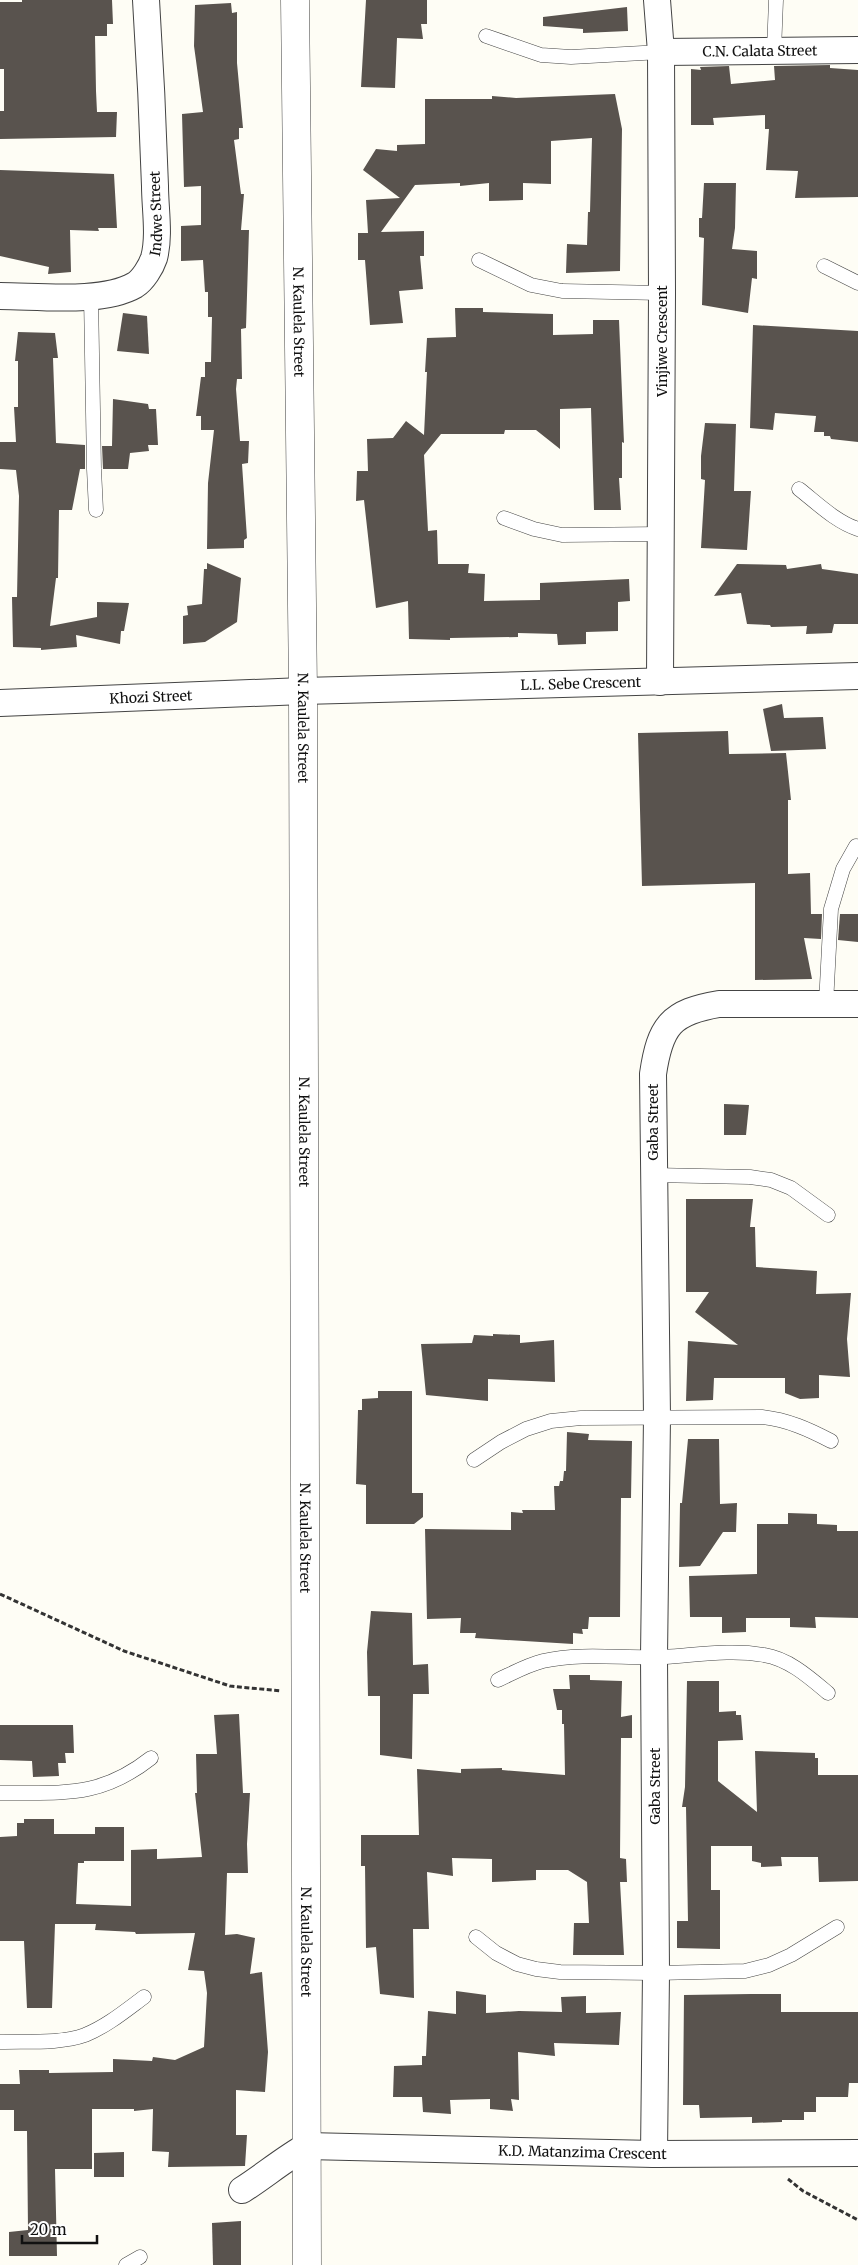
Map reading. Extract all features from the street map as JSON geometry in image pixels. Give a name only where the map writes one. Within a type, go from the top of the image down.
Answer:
[{"type":"street","name":"Indwe Street","points":[[0,296],[91,296],[117,292],[136,284],[147,272],[154,257],[156,238],[153,122],[146,0]]},
{"type":"street","name":"N. Kaulela Street","points":[[296,0],[303,691],[306,2265]]},
{"type":"street","name":"Vinjiwe Crescent","points":[[657,0],[661,52],[662,534],[660,682]]},
{"type":"street","name":"C.N. Calata Street","points":[[661,52],[858,50]]},
{"type":"street","name":"L.L. Sebe Crescent","points":[[303,691],[858,676]]},
{"type":"street","name":"Khozi Street","points":[[0,703],[303,691]]},
{"type":"street","name":"Gaba Street","points":[[654,2154],[656,1973],[654,1658],[657,1417],[653,1074],[656,1054],[662,1036],[670,1023],[685,1012],[719,1004],[858,1004]]},
{"type":"street","name":"K.D. Matanzima Crescent","points":[[307,2146],[654,2154],[858,2153]]},
{"type":"street","points":[[242,2190],[268,2174],[286,2158],[307,2146]]},
{"type":"lane","points":[[774,51],[776,0]]},
{"type":"lane","points":[[486,36],[514,48],[541,55],[571,57],[661,52]]},
{"type":"lane","points":[[479,260],[531,284],[562,291],[662,293]]},
{"type":"lane","points":[[824,266],[858,283]]},
{"type":"lane","points":[[91,296],[93,459],[96,510]]},
{"type":"lane","points":[[799,489],[829,513],[858,529]]},
{"type":"lane","points":[[504,518],[534,529],[562,535],[662,534]]},
{"type":"lane","points":[[826,1004],[831,909],[843,869],[856,846]]},
{"type":"lane","points":[[653,1175],[750,1177],[771,1180],[791,1188],[828,1215]]},
{"type":"lane","points":[[474,1460],[501,1442],[526,1429],[551,1421],[581,1418],[762,1417],[782,1420],[806,1427],[831,1441]]},
{"type":"lane","points":[[498,1680],[542,1661],[564,1657],[654,1658],[744,1653],[764,1655],[783,1660],[802,1671],[828,1693]]},
{"type":"lane","points":[[0,1794],[72,1792],[98,1787],[133,1772],[151,1758]]},
{"type":"lane","points":[[476,1937],[496,1953],[517,1964],[536,1969],[560,1972],[656,1973],[745,1971],[769,1965],[791,1955],[838,1927]]},
{"type":"lane","points":[[0,2042],[83,2036],[120,2016],[144,1998]]},
{"type":"lane","points":[[126,2265],[140,2257]]},
{"type":"path","points":[[0,1594],[124,1651],[230,1686],[305,1693]]},
{"type":"path","points":[[756,2153],[803,2191],[858,2220]]},
{"type":"building","points":[[22,0],[112,0],[113,24],[107,24],[107,36],[95,36],[96,91],[97,112],[117,112],[116,137],[0,139],[0,111],[4,111],[4,69],[0,69],[0,2],[22,2]]},
{"type":"building","points":[[366,0],[427,0],[427,24],[421,24],[423,39],[397,38],[395,88],[361,87]]},
{"type":"building","points":[[231,3],[232,13],[237,12],[237,63],[243,128],[239,128],[239,139],[234,140],[241,194],[244,194],[241,230],[249,230],[246,328],[241,329],[242,379],[237,379],[236,389],[240,441],[249,441],[248,463],[242,464],[247,538],[244,540],[244,548],[207,549],[208,483],[214,430],[201,430],[201,416],[196,416],[201,377],[205,377],[205,362],[211,362],[212,317],[208,317],[208,292],[205,292],[203,260],[181,261],[181,226],[201,225],[201,186],[184,187],[182,114],[203,112],[194,46],[195,5]]},
{"type":"building","points":[[627,7],[628,31],[583,33],[583,29],[543,26],[543,17]]},
{"type":"building","points":[[830,65],[830,68],[858,70],[858,197],[795,198],[798,171],[766,170],[769,129],[765,129],[765,115],[713,118],[714,125],[691,125],[691,69],[701,70],[700,67],[729,66],[731,84],[775,80],[774,66]]},
{"type":"building","points":[[615,94],[622,129],[620,271],[566,273],[567,244],[587,245],[592,138],[551,141],[551,184],[523,183],[523,200],[489,201],[489,183],[460,186],[460,183],[415,185],[381,232],[424,231],[424,256],[420,256],[423,289],[399,291],[403,323],[370,325],[365,260],[358,260],[358,233],[368,233],[366,200],[400,198],[363,170],[376,149],[397,151],[397,145],[425,144],[425,99],[492,99],[492,96],[516,98]]},
{"type":"building","points":[[0,170],[114,174],[117,228],[98,228],[99,231],[70,230],[71,272],[48,274],[49,267],[0,256]]},
{"type":"building","points":[[704,183],[736,183],[735,228],[732,249],[757,251],[757,279],[752,278],[748,313],[702,305],[704,238],[699,237],[699,218],[702,218]]},
{"type":"building","points":[[455,308],[483,308],[483,312],[553,314],[553,335],[593,334],[593,320],[619,320],[624,443],[622,442],[622,478],[619,478],[621,510],[594,510],[591,408],[560,409],[560,449],[536,430],[505,430],[504,434],[441,434],[424,455],[428,531],[437,530],[438,564],[469,564],[468,573],[485,574],[484,601],[540,600],[540,583],[629,579],[630,601],[618,602],[618,631],[586,632],[586,644],[558,645],[557,634],[518,633],[518,637],[450,638],[450,640],[409,639],[408,601],[376,608],[364,500],[356,501],[357,471],[368,471],[367,439],[393,438],[406,421],[424,435],[427,338],[456,337]]},
{"type":"building","points":[[123,313],[147,316],[149,354],[117,351]]},
{"type":"building","points":[[753,325],[858,331],[858,442],[831,439],[830,436],[824,436],[824,432],[814,432],[816,416],[775,413],[773,430],[750,428]]},
{"type":"building","points":[[18,332],[55,333],[58,358],[53,358],[56,443],[85,445],[85,469],[80,469],[72,510],[59,510],[58,578],[56,578],[50,626],[97,617],[97,602],[129,603],[124,631],[121,631],[120,644],[76,635],[77,647],[41,650],[41,648],[13,647],[12,597],[17,597],[19,496],[16,470],[0,469],[0,442],[16,442],[14,407],[18,407],[18,361],[15,361]]},
{"type":"building","points":[[113,399],[148,404],[149,409],[156,409],[158,445],[148,445],[149,451],[130,453],[128,469],[103,469],[102,446],[112,446]]},
{"type":"building","points":[[705,423],[736,424],[734,491],[751,491],[747,550],[701,548],[705,480],[701,479],[701,456]]},
{"type":"building","points":[[207,563],[241,578],[237,622],[205,642],[183,644],[183,616],[188,615],[187,606],[202,604],[204,569],[207,569]]},
{"type":"building","points":[[737,564],[786,565],[787,569],[821,564],[822,569],[858,574],[858,624],[834,624],[832,633],[806,634],[807,626],[771,627],[770,625],[747,624],[741,593],[714,596]]},
{"type":"building","points":[[782,704],[784,718],[823,717],[826,749],[771,751],[763,709]]},
{"type":"building","points":[[728,731],[729,754],[786,753],[791,800],[788,800],[788,874],[810,873],[811,914],[822,914],[821,939],[804,938],[812,979],[755,980],[755,883],[642,886],[638,733]]},
{"type":"building","points":[[840,914],[858,914],[858,942],[838,940]]},
{"type":"building","points":[[724,1104],[749,1105],[746,1135],[724,1135]]},
{"type":"building","points":[[686,1199],[753,1199],[750,1227],[755,1227],[756,1267],[817,1271],[816,1294],[851,1293],[847,1339],[850,1377],[819,1375],[819,1398],[800,1399],[785,1393],[785,1378],[714,1378],[713,1400],[686,1401],[688,1341],[738,1345],[695,1312],[709,1292],[686,1292]]},
{"type":"building","points":[[493,1334],[520,1335],[520,1343],[554,1340],[555,1382],[488,1379],[488,1401],[426,1395],[421,1344],[472,1343],[474,1335],[493,1336]]},
{"type":"building","points":[[378,1391],[412,1391],[412,1493],[423,1493],[423,1517],[414,1524],[366,1524],[366,1485],[356,1484],[358,1410],[362,1410],[362,1399],[378,1398]]},
{"type":"building","points":[[567,1432],[589,1434],[588,1440],[632,1441],[631,1498],[621,1498],[620,1617],[589,1617],[588,1629],[582,1629],[583,1634],[573,1633],[573,1644],[475,1638],[476,1633],[460,1633],[461,1618],[427,1619],[425,1529],[511,1530],[511,1512],[523,1513],[522,1510],[555,1510],[554,1486],[559,1486],[560,1481],[563,1481],[564,1471],[566,1471]]},
{"type":"building","points":[[688,1439],[719,1439],[720,1504],[737,1503],[736,1532],[723,1532],[700,1566],[679,1567],[680,1503],[682,1503]]},
{"type":"building","points":[[788,1513],[817,1514],[817,1524],[837,1525],[837,1531],[858,1531],[858,1618],[815,1617],[816,1628],[790,1627],[790,1618],[746,1618],[746,1632],[722,1633],[722,1617],[690,1617],[689,1576],[757,1574],[757,1524],[788,1524]]},
{"type":"building","points":[[371,1611],[412,1613],[413,1665],[428,1664],[429,1694],[413,1694],[412,1759],[380,1755],[380,1696],[368,1696],[367,1652]]},
{"type":"building","points":[[569,1675],[590,1675],[590,1680],[622,1681],[621,1717],[632,1715],[632,1738],[621,1738],[620,1858],[626,1859],[627,1882],[620,1882],[624,1955],[573,1955],[574,1923],[589,1923],[587,1882],[568,1870],[536,1870],[536,1880],[492,1882],[492,1859],[452,1858],[453,1876],[427,1872],[429,1929],[413,1929],[414,1998],[380,1994],[376,1947],[366,1948],[365,1866],[361,1866],[361,1835],[419,1835],[417,1769],[461,1773],[461,1769],[502,1768],[502,1770],[565,1775],[564,1724],[562,1724],[562,1710],[557,1710],[553,1689],[570,1689]]},
{"type":"building","points":[[687,1681],[719,1681],[719,1712],[736,1711],[736,1715],[741,1715],[743,1740],[718,1741],[718,1781],[757,1812],[755,1751],[815,1753],[815,1758],[818,1758],[818,1775],[858,1775],[858,1881],[819,1882],[818,1857],[781,1857],[782,1866],[761,1867],[761,1863],[752,1861],[752,1846],[711,1846],[711,1890],[720,1890],[720,1949],[677,1948],[677,1921],[688,1921],[686,1807],[682,1807],[685,1787]]},
{"type":"building","points":[[239,1714],[243,1793],[250,1793],[247,1844],[248,1873],[227,1873],[225,1935],[237,1934],[255,1938],[250,1974],[262,1972],[268,2052],[265,2092],[236,2090],[236,2135],[247,2135],[245,2166],[168,2167],[169,2152],[152,2151],[153,2109],[134,2111],[134,2109],[92,2109],[92,2169],[55,2169],[57,2256],[9,2256],[9,2232],[28,2230],[27,2131],[14,2131],[14,2110],[0,2110],[0,2084],[20,2084],[19,2070],[49,2070],[49,2073],[113,2072],[113,2059],[152,2061],[153,2057],[175,2060],[204,2047],[207,1993],[204,1971],[188,1970],[195,1933],[136,1934],[135,1932],[95,1930],[96,1924],[55,1924],[52,2008],[27,2008],[24,1941],[0,1941],[0,1837],[17,1836],[17,1823],[24,1823],[24,1819],[54,1819],[54,1834],[95,1834],[95,1827],[124,1827],[124,1861],[84,1861],[84,1863],[78,1863],[76,1904],[131,1906],[131,1850],[157,1849],[157,1859],[202,1857],[195,1793],[197,1793],[196,1754],[217,1754],[214,1715]]},
{"type":"building","points":[[0,1725],[73,1725],[74,1753],[65,1753],[66,1763],[58,1763],[59,1776],[33,1777],[32,1761],[0,1760]]},
{"type":"building","points":[[456,1991],[486,1995],[486,2013],[519,2011],[562,2012],[561,1997],[586,1996],[586,2013],[621,2012],[619,2045],[554,2043],[555,2056],[518,2052],[519,2100],[511,2099],[513,2111],[490,2109],[490,2099],[450,2100],[451,2114],[423,2112],[422,2097],[393,2097],[394,2066],[422,2065],[422,2056],[426,2056],[428,2011],[456,2014]]},
{"type":"building","points":[[781,1994],[781,2012],[858,2012],[858,2083],[849,2083],[848,2097],[816,2097],[816,2112],[804,2112],[804,2120],[752,2123],[752,2117],[700,2118],[699,2105],[683,2105],[684,1995]]},
{"type":"building","points":[[124,2152],[124,2177],[94,2177],[94,2153]]},
{"type":"building","points":[[241,2221],[241,2265],[213,2265],[212,2223]]}]
